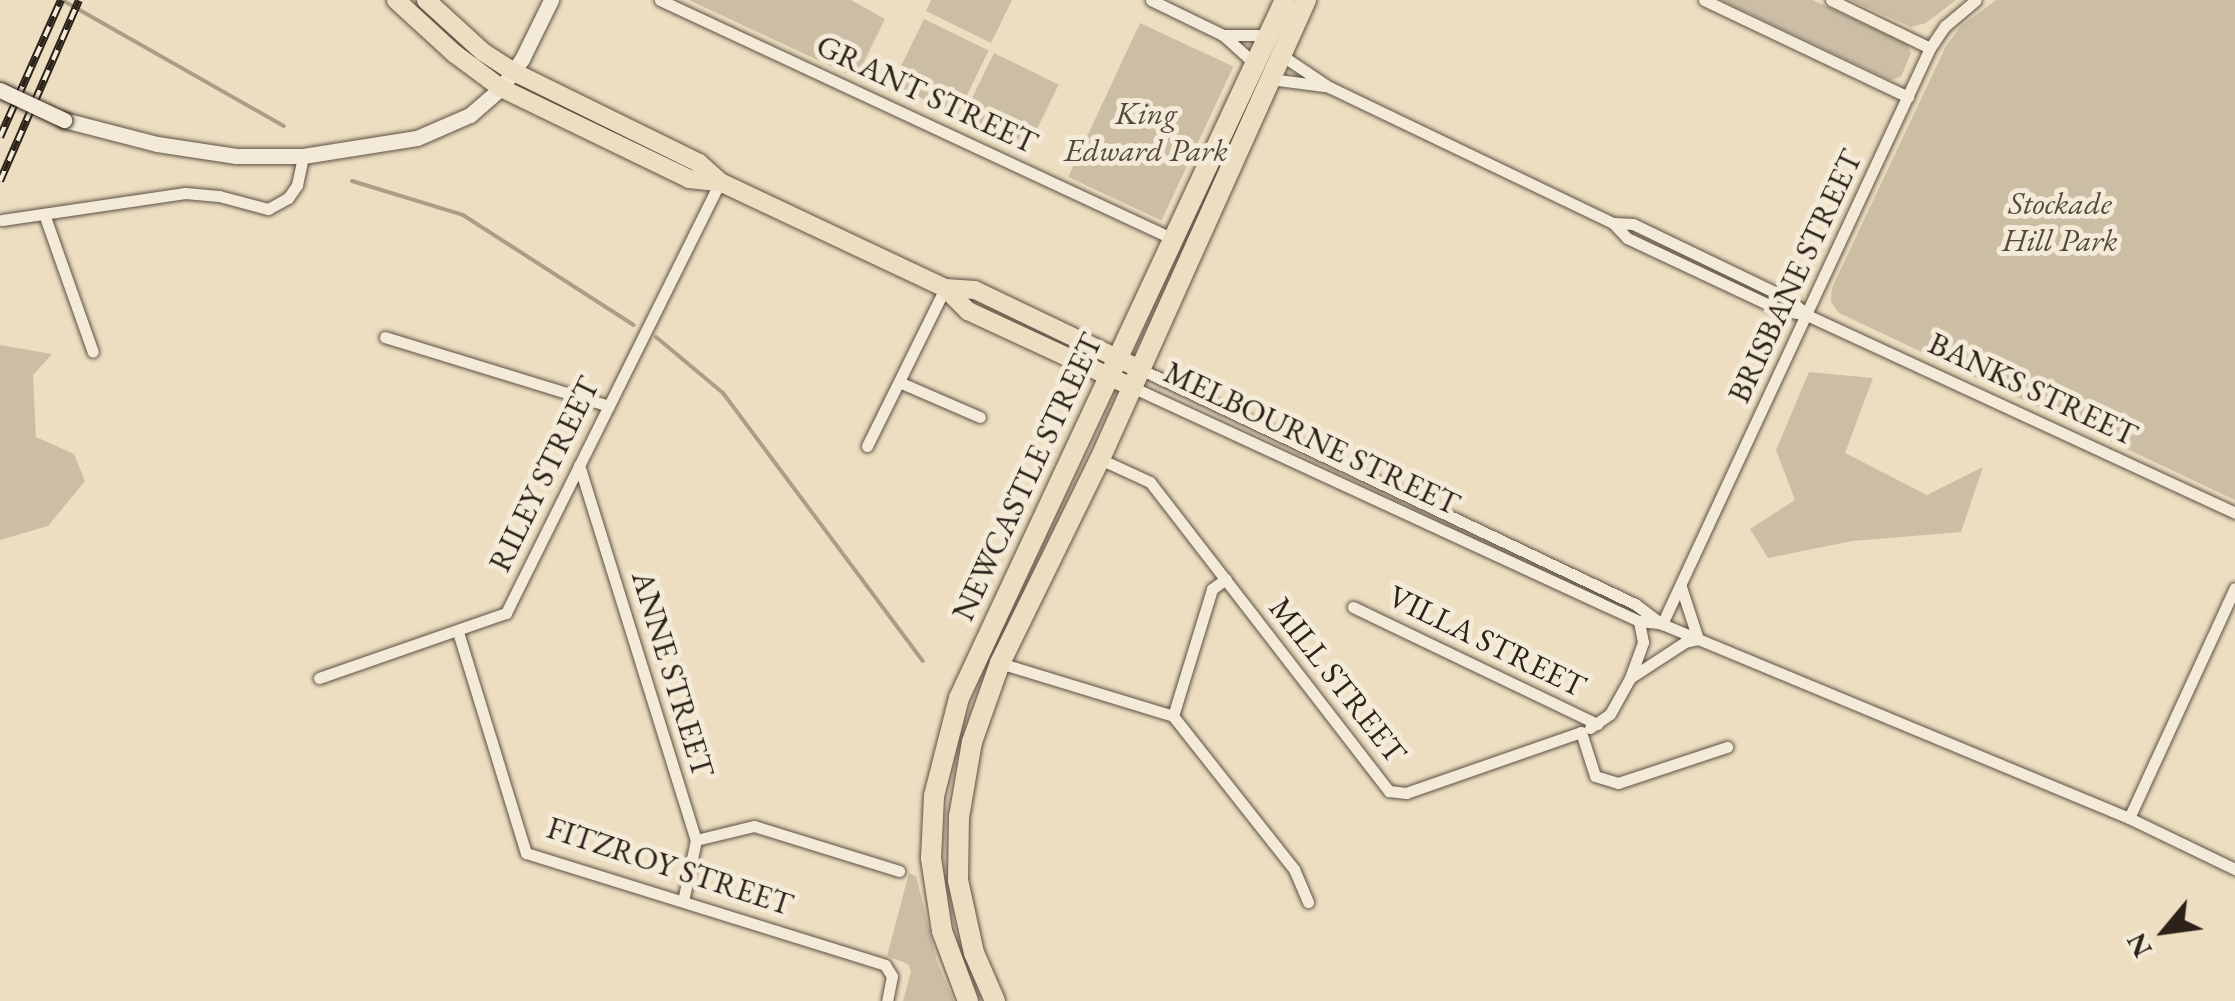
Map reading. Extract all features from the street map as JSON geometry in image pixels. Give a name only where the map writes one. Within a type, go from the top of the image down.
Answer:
[{"type":"highway","name":"NEWCASTLE STREET","points":[[968,1001],[934,896],[931,830],[944,751],[978,654],[1285,0]]},
{"type":"highway","name":"NEWCASTLE STREET","points":[[995,1001],[974,953],[963,909],[956,846],[972,742],[1000,663],[1100,459],[1306,0]]},
{"type":"highway","points":[[1254,63],[1281,55]]},
{"type":"highway","points":[[978,654],[1000,663]]},
{"type":"main road","name":"MELBOURNE STREET","points":[[396,0],[455,54],[501,88],[688,180],[720,182]]},
{"type":"main road","name":"MELBOURNE STREET","points":[[426,0],[482,52],[514,72],[699,162],[720,182],[945,288],[968,310],[1136,378]]},
{"type":"main road","points":[[0,90],[64,120],[157,144],[236,156],[303,156],[417,138],[470,115],[501,88],[514,72],[550,0]]},
{"type":"street","name":"GRANT STREET","points":[[660,0],[1171,238]]},
{"type":"street","points":[[1151,0],[1223,35],[1254,63]]},
{"type":"street","points":[[1704,0],[1908,97]]},
{"type":"street","points":[[1831,0],[1930,48]]},
{"type":"street","name":"BRISBANE STREET","points":[[1662,624],[1930,48],[1945,26],[1976,0]]},
{"type":"street","points":[[1223,35],[1268,34]]},
{"type":"street","name":"BANKS STREET","points":[[1281,55],[1329,87],[1613,223],[1628,238],[1778,309],[1808,315],[2235,513]]},
{"type":"street","name":"BANKS STREET","points":[[1270,79],[1329,87]]},
{"type":"street","points":[[2,220],[185,193],[218,196],[247,208],[268,210],[288,198],[297,185],[303,156]]},
{"type":"street","name":"RILEY STREET","points":[[319,678],[506,613],[720,182]]},
{"type":"street","points":[[44,214],[93,352]]},
{"type":"street","points":[[867,446],[945,288]]},
{"type":"street","points":[[385,337],[609,406]]},
{"type":"street","name":"MELBOURNE STREET","points":[[1136,378],[1639,622],[1662,624]]},
{"type":"street","name":"MELBOURNE STREET","points":[[1136,378],[1635,604],[1662,624],[2129,818],[2235,869]]},
{"type":"street","points":[[899,382],[980,416]]},
{"type":"street","name":"MILL STREET","points":[[1100,459],[1150,482],[1389,792],[1406,794],[1581,732]]},
{"type":"street","name":"ANNE STREET","points":[[578,465],[696,840]]},
{"type":"street","points":[[1173,716],[1212,590],[1226,579]]},
{"type":"street","points":[[1630,678],[1685,642],[1698,640],[1680,587]]},
{"type":"street","points":[[2129,818],[2235,588]]},
{"type":"street","name":"VILLA STREET","points":[[1354,607],[1596,724]]},
{"type":"street","points":[[1639,622],[1643,642],[1630,678],[1610,714],[1581,732],[1595,776],[1618,783],[1727,747]]},
{"type":"street","name":"FITZROY STREET","points":[[458,632],[526,853],[885,965],[892,976],[887,1001]]},
{"type":"street","points":[[1000,663],[1173,716],[1294,869],[1308,902]]},
{"type":"street","points":[[682,901],[696,840],[754,826],[898,871]]},
{"type":"green space","points":[[689,0],[851,0],[885,19],[856,78]]},
{"type":"green space","points":[[931,0],[1012,0],[991,43],[926,11]]},
{"type":"green space","points":[[1721,0],[1813,0],[1907,44],[1911,53],[1901,77],[1890,80]]},
{"type":"green space","points":[[1850,0],[1956,0],[1926,23],[1911,27]]},
{"type":"green space","name":"Stockade Hill Park","points":[[1996,0],[2235,0],[2235,500],[1839,313],[1831,302],[1832,288],[1946,46],[1961,26]]},
{"type":"green space","points":[[924,19],[989,51],[957,115],[892,84]]},
{"type":"green space","name":"King Edward Park","points":[[1140,23],[1233,67],[1162,221],[1068,177]]},
{"type":"green space","points":[[994,53],[1059,85],[1027,149],[962,118]]},
{"type":"green space","points":[[0,345],[52,354],[33,375],[36,437],[74,454],[85,481],[48,526],[0,540]]},
{"type":"green space","points":[[1809,372],[1873,378],[1845,453],[1927,495],[1983,467],[1961,532],[1852,541],[1768,558],[1750,529],[1795,500],[1776,450]]},
{"type":"green space","points":[[909,873],[916,876],[937,962],[954,1001],[903,1001],[911,971],[908,964],[887,956]]},
{"type":"waterway","points":[[62,0],[284,126]]},
{"type":"waterway","points":[[352,181],[463,215],[634,325]]},
{"type":"waterway","points":[[656,337],[723,393],[923,661]]},
{"type":"railway","points":[[0,137],[61,0]]},
{"type":"railway","points":[[0,181],[79,0]]}]
